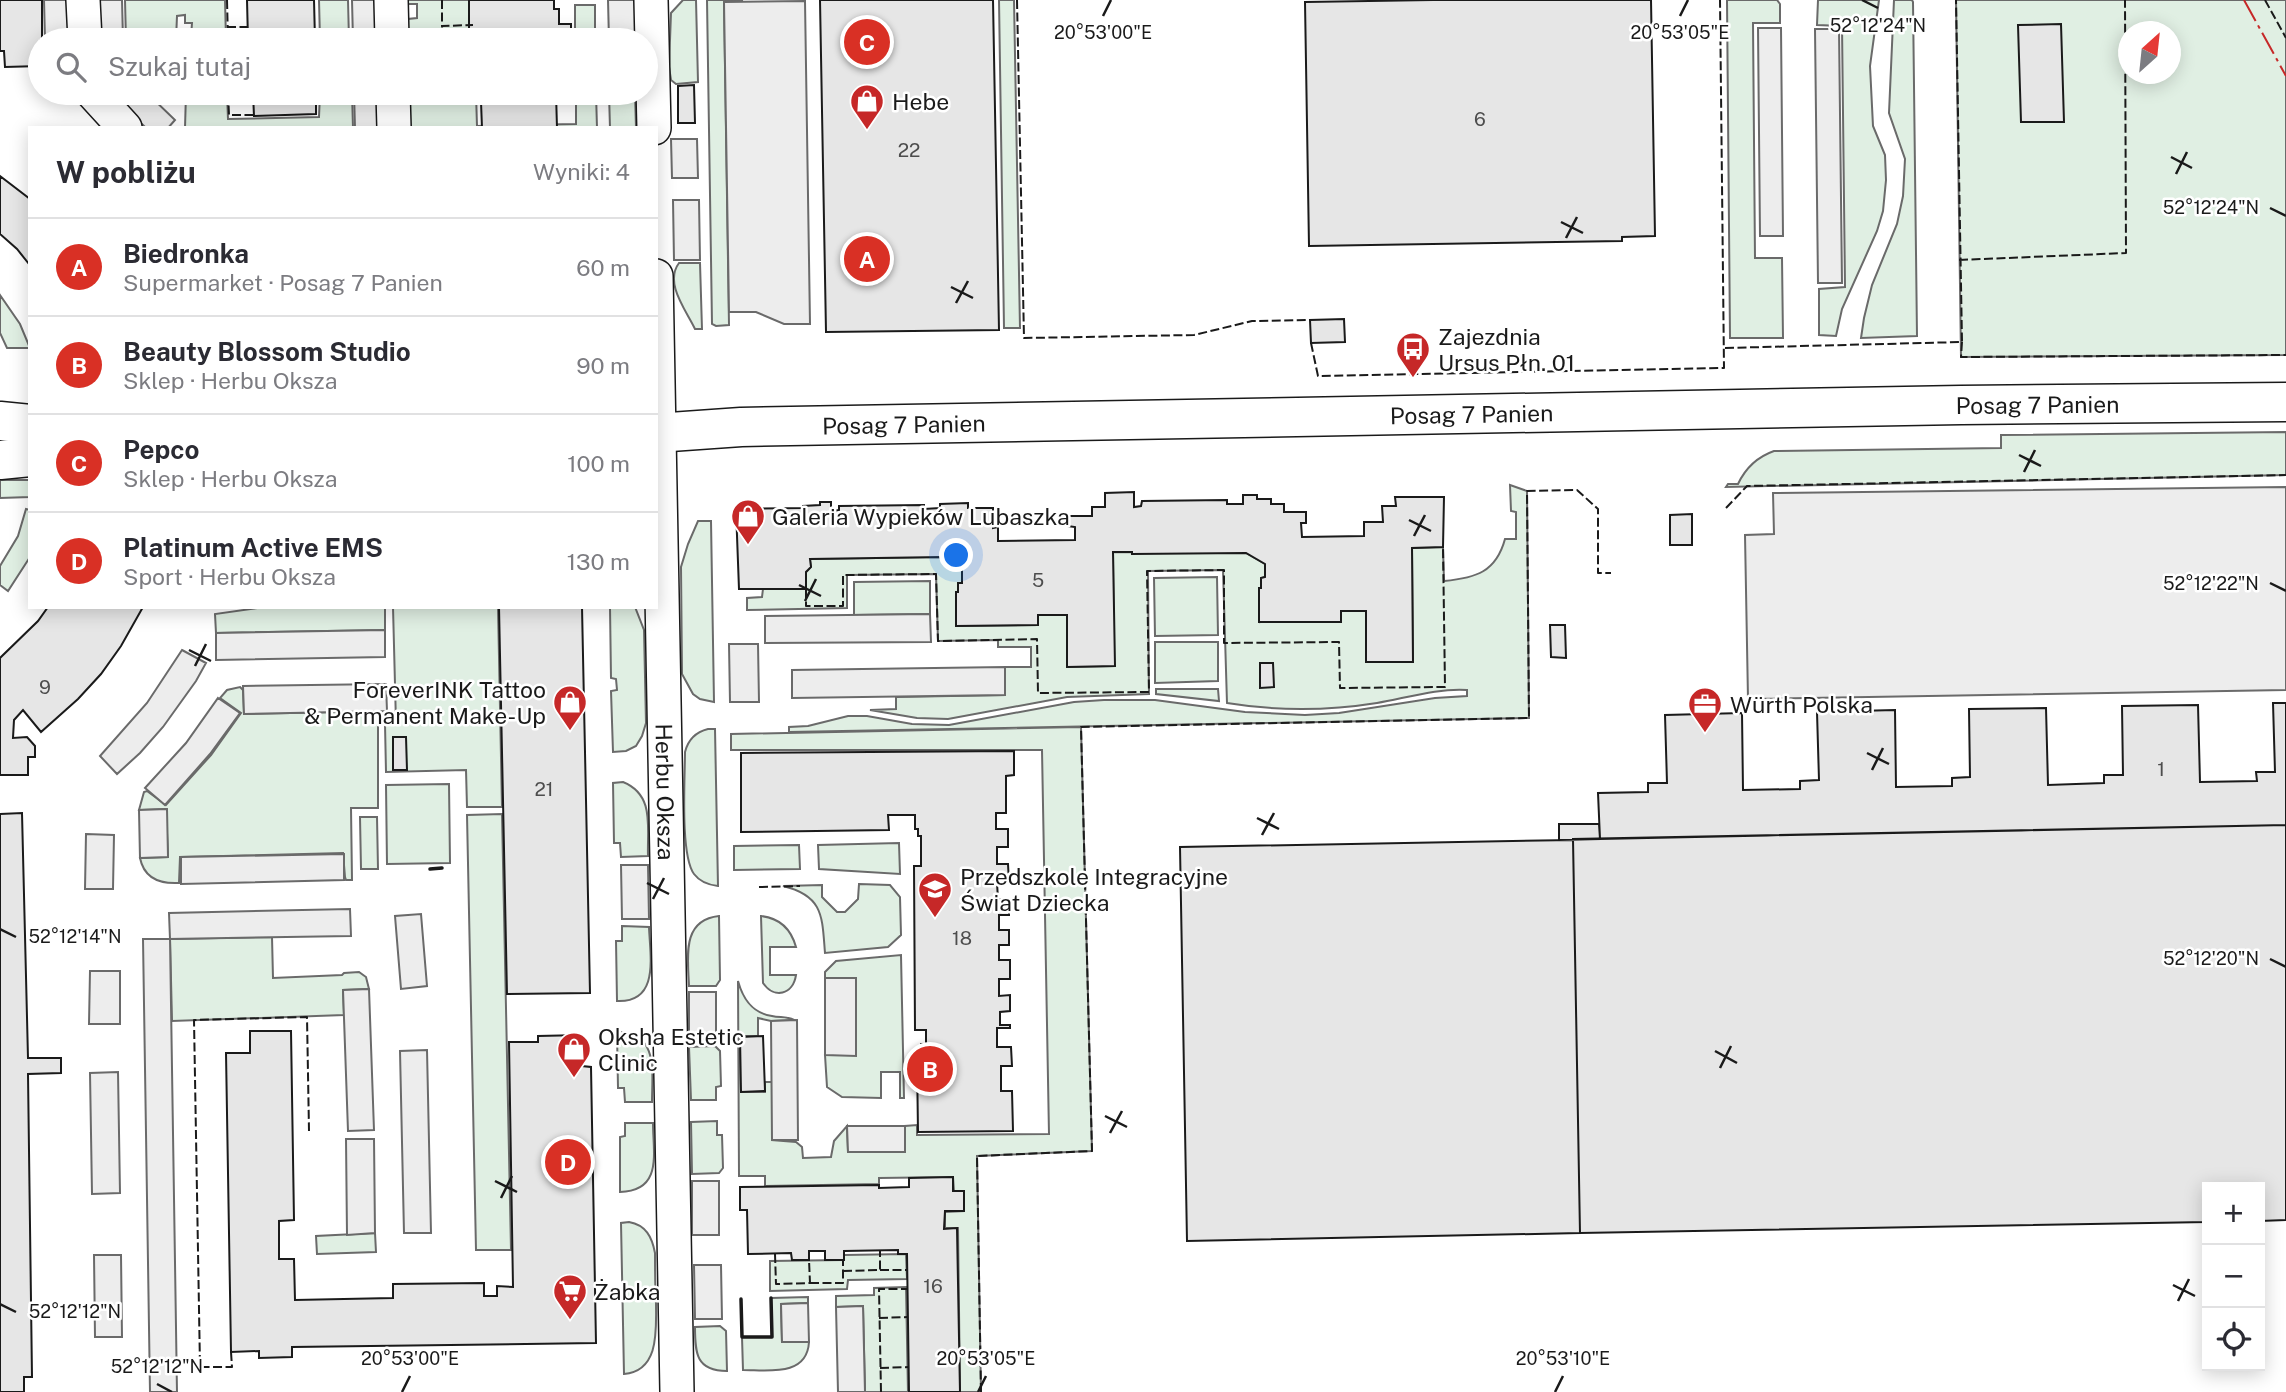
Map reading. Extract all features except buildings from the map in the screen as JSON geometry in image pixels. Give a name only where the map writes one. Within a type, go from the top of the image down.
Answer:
[{"type":"street","points":[[83,0],[84,28]]},
{"type":"street","points":[[391,0],[392,28]]},
{"type":"street","points":[[652,0],[652,28]]},
{"type":"street","points":[[104,105],[123,126]]},
{"type":"street","points":[[393,105],[394,126]]},
{"type":"street","points":[[654,105],[654,126]]},
{"type":"street","name":"Posag 7 Panien","points":[[658,433],[741,427],[1961,405],[2286,402]]},
{"type":"street","points":[[0,421],[28,424]]},
{"type":"street","name":"Herbu Oksza","points":[[658,433],[677,1392]]},
{"type":"street","points":[[0,460],[28,457]]},
{"type":"green space","points":[[125,0],[225,0],[226,28],[192,28],[192,23],[185,23],[185,15],[177,16],[176,28],[126,28]]},
{"type":"green space","points":[[319,0],[348,0],[349,28],[320,28]]},
{"type":"green space","points":[[408,0],[475,0],[476,28],[408,28],[408,19],[417,18],[417,4],[408,4]]},
{"type":"green space","points":[[683,0],[696,0],[698,82],[676,84],[671,80],[669,67],[671,13]]},
{"type":"green space","points":[[707,0],[743,0],[724,2],[729,325],[716,326],[712,324]]},
{"type":"green space","points":[[999,0],[1014,0],[1020,328],[1004,328]]},
{"type":"green space","points":[[1727,0],[1777,0],[1780,4],[1780,23],[1753,23],[1755,258],[1782,258],[1783,338],[1730,338]]},
{"type":"green space","points":[[1818,0],[1879,0],[1870,66],[1873,126],[1885,155],[1883,211],[1877,231],[1842,309],[1836,336],[1819,335],[1819,289],[1845,287],[1842,26],[1817,25]]},
{"type":"green space","points":[[1894,0],[1913,2],[1917,336],[1861,338],[1872,285],[1897,224],[1903,196],[1905,159],[1889,113]]},
{"type":"green space","points":[[1956,0],[2286,0],[2286,355],[1961,357]]},
{"type":"green space","points":[[575,5],[595,5],[595,28],[575,28]]},
{"type":"green space","points":[[186,105],[227,105],[228,119],[319,117],[320,105],[352,105],[353,126],[185,126]]},
{"type":"green space","points":[[409,105],[476,105],[477,126],[409,126]]},
{"type":"green space","points":[[576,105],[596,105],[597,126],[477,126],[576,124]]},
{"type":"green space","points":[[609,105],[635,105],[636,126],[610,126]]},
{"type":"green space","points":[[679,263],[700,263],[702,329],[695,329],[675,288],[675,271]]},
{"type":"green space","points":[[0,295],[20,324],[28,348],[7,348],[0,333]]},
{"type":"green space","points":[[2286,432],[2286,475],[1726,487],[1728,484],[1738,484],[1753,463],[1774,451],[2001,448],[2001,435]]},
{"type":"green space","points":[[0,480],[28,480],[28,497],[0,498]]},
{"type":"green space","points":[[1510,485],[1527,491],[1529,718],[789,732],[789,727],[808,726],[848,716],[867,716],[912,724],[949,725],[1074,702],[1104,700],[1155,700],[1245,712],[1305,715],[1339,713],[1435,698],[1467,696],[1467,690],[1433,692],[1358,706],[1320,709],[1264,708],[1227,703],[1223,570],[1148,571],[1149,694],[1067,697],[948,719],[917,718],[870,710],[896,709],[896,697],[1005,695],[1005,667],[1031,667],[1031,647],[998,647],[998,640],[938,641],[936,574],[847,575],[847,608],[747,610],[747,598],[762,597],[763,589],[806,589],[806,572],[811,567],[810,559],[943,557],[962,570],[962,583],[958,583],[956,593],[956,626],[1037,625],[1038,615],[1067,615],[1068,667],[1114,666],[1113,552],[1246,553],[1265,564],[1265,577],[1261,578],[1259,588],[1260,622],[1341,611],[1366,611],[1366,662],[1413,662],[1412,548],[1443,547],[1444,581],[1466,578],[1483,571],[1496,559],[1505,539],[1516,539],[1516,512],[1511,511]]},
{"type":"green space","points":[[28,510],[28,560],[8,591],[0,585],[0,566],[18,536]]},
{"type":"green space","points":[[698,521],[711,521],[714,702],[700,699],[693,694],[682,674],[681,567]]},
{"type":"green space","points":[[1217,577],[1218,635],[1155,636],[1154,578]]},
{"type":"green space","points":[[930,581],[930,614],[854,615],[854,582]]},
{"type":"green space","points":[[250,609],[385,609],[385,630],[216,633],[215,614]]},
{"type":"green space","points":[[393,609],[498,609],[502,807],[467,807],[466,770],[386,772],[385,724],[396,723]]},
{"type":"green space","points":[[610,609],[636,609],[644,630],[646,723],[636,746],[626,751],[613,752],[611,691],[617,690],[616,679],[611,678]]},
{"type":"green space","points":[[1155,642],[1218,642],[1218,681],[1155,683]]},
{"type":"green space","points":[[240,687],[243,690],[244,714],[387,711],[387,715],[378,717],[378,808],[351,808],[352,880],[346,880],[345,877],[343,853],[180,857],[179,883],[159,881],[149,875],[142,865],[140,858],[168,857],[166,809],[139,810],[144,792],[147,791],[166,805],[211,755],[241,713],[220,698],[227,690]]},
{"type":"green space","points":[[1156,689],[1218,689],[1219,701],[1156,694]]},
{"type":"green space","points":[[1081,727],[1092,1151],[977,1156],[981,1392],[960,1392],[958,1228],[945,1228],[945,1212],[964,1211],[964,1191],[954,1191],[953,1177],[879,1178],[879,1184],[765,1186],[765,1176],[739,1176],[738,981],[746,999],[759,1012],[794,1020],[771,1021],[758,1018],[758,1036],[740,1036],[741,1092],[765,1092],[765,1082],[772,1082],[772,1140],[796,1142],[802,1147],[803,1158],[831,1157],[834,1141],[847,1126],[848,1152],[905,1152],[905,1126],[917,1125],[917,1135],[1049,1134],[1042,750],[731,750],[731,734]]},
{"type":"green space","points":[[708,729],[715,729],[718,886],[705,883],[694,874],[685,834],[685,752],[693,737]]},
{"type":"green space","points":[[623,782],[633,788],[645,803],[648,856],[621,857],[620,843],[614,843],[613,783]]},
{"type":"green space","points":[[449,784],[450,863],[387,864],[386,785]]},
{"type":"green space","points":[[502,814],[511,1250],[476,1250],[467,815]]},
{"type":"green space","points":[[360,817],[377,817],[378,869],[361,869]]},
{"type":"green space","points":[[899,843],[900,874],[819,869],[818,845]]},
{"type":"green space","points":[[799,845],[800,869],[734,870],[734,846]]},
{"type":"green space","points":[[859,884],[890,885],[900,897],[901,935],[888,947],[825,953],[821,919],[814,902],[796,890],[783,886],[822,885],[822,897],[837,912],[845,912],[858,899]]},
{"type":"green space","points":[[719,916],[720,980],[716,986],[689,986],[689,942],[698,925]]},
{"type":"green space","points":[[761,916],[773,919],[783,926],[796,947],[770,947],[770,975],[796,975],[787,991],[777,993],[763,983]]},
{"type":"green space","points":[[622,926],[649,927],[651,964],[650,976],[640,994],[631,1000],[617,1001],[616,941],[622,941]]},
{"type":"green space","points":[[272,937],[273,978],[359,972],[366,977],[369,989],[343,990],[344,1015],[172,1021],[170,939]]},
{"type":"green space","points":[[901,955],[904,1098],[900,1098],[900,1072],[881,1072],[881,1098],[842,1097],[827,1087],[825,1055],[856,1055],[856,979],[825,978],[825,972],[836,961]]},
{"type":"green space","points":[[617,1032],[631,1034],[647,1046],[652,1067],[652,1102],[625,1102],[624,1088],[618,1088]]},
{"type":"green space","points":[[715,1046],[720,1051],[721,1086],[716,1087],[716,1100],[691,1100],[689,1047]]},
{"type":"green space","points":[[717,1121],[717,1135],[722,1135],[723,1168],[719,1173],[692,1174],[691,1122]]},
{"type":"green space","points":[[625,1123],[653,1123],[654,1158],[649,1178],[643,1185],[634,1190],[620,1192],[620,1137],[625,1136]]},
{"type":"green space","points":[[629,1222],[644,1229],[654,1247],[656,1325],[650,1357],[636,1371],[624,1374],[621,1223]]},
{"type":"green space","points":[[375,1233],[376,1252],[317,1254],[316,1236]]},
{"type":"green space","points":[[906,1254],[907,1279],[848,1280],[847,1289],[770,1291],[770,1261],[843,1260],[844,1255]]},
{"type":"green space","points":[[906,1287],[908,1392],[865,1392],[863,1306],[836,1307],[836,1296],[874,1295],[874,1288]]},
{"type":"green space","points":[[808,1297],[808,1303],[781,1304],[782,1342],[809,1342],[807,1353],[801,1361],[785,1369],[743,1370],[742,1337],[772,1337],[771,1298]]},
{"type":"green space","points":[[720,1326],[726,1331],[727,1371],[709,1368],[699,1359],[697,1352],[695,1327]]},
{"type":"shaded area","points":[[44,0],[69,0],[70,28],[45,28]]},
{"type":"shaded area","points":[[96,0],[122,0],[123,28],[97,28]]},
{"type":"shaded area","points":[[352,0],[380,0],[380,28],[353,28]]},
{"type":"shaded area","points":[[608,0],[636,0],[637,28],[609,28]]},
{"type":"shaded area","points":[[805,1],[810,324],[784,324],[756,312],[729,312],[724,2]]},
{"type":"shaded area","points":[[1758,28],[1781,28],[1783,236],[1760,236]]},
{"type":"shaded area","points":[[1815,29],[1839,29],[1842,283],[1818,283]]},
{"type":"shaded area","points":[[122,105],[159,105],[175,120],[170,126],[144,126]]},
{"type":"shaded area","points":[[354,105],[381,105],[381,126],[355,126]]},
{"type":"shaded area","points":[[671,139],[697,139],[698,178],[672,178]]},
{"type":"shaded area","points":[[673,200],[699,200],[700,260],[674,260]]},
{"type":"shaded area","points":[[2286,487],[2286,690],[1748,699],[1745,535],[1774,534],[1773,493]]},
{"type":"shaded area","points":[[930,614],[931,642],[765,643],[765,616]]},
{"type":"shaded area","points":[[385,630],[385,657],[216,660],[216,633]]},
{"type":"shaded area","points":[[729,644],[758,644],[759,702],[730,702]]},
{"type":"shaded area","points":[[182,650],[206,663],[163,727],[117,774],[100,756],[147,703]]},
{"type":"shaded area","points":[[1005,667],[1005,695],[792,698],[792,670]]},
{"type":"shaded area","points":[[386,684],[387,711],[244,714],[243,686]]},
{"type":"shaded area","points":[[218,698],[240,713],[210,754],[165,805],[145,788],[186,743]]},
{"type":"shaded area","points":[[167,809],[168,857],[140,858],[139,810]]},
{"type":"shaded area","points":[[86,834],[114,835],[113,889],[85,889]]},
{"type":"shaded area","points":[[344,854],[344,880],[181,884],[181,857]]},
{"type":"shaded area","points":[[621,865],[648,865],[649,919],[622,919]]},
{"type":"shaded area","points":[[350,909],[351,936],[170,939],[169,913]]},
{"type":"shaded area","points":[[421,914],[427,986],[401,989],[395,916]]},
{"type":"shaded area","points":[[143,939],[170,939],[177,1392],[150,1392]]},
{"type":"shaded area","points":[[90,971],[120,971],[120,1024],[89,1024]]},
{"type":"shaded area","points":[[825,978],[856,978],[856,1056],[825,1055]]},
{"type":"shaded area","points":[[369,989],[374,1130],[348,1131],[343,990]]},
{"type":"shaded area","points":[[689,992],[716,992],[716,1039],[689,1039]]},
{"type":"shaded area","points":[[797,1020],[798,1140],[772,1140],[771,1021]]},
{"type":"shaded area","points":[[427,1050],[431,1233],[404,1233],[400,1051]]},
{"type":"shaded area","points":[[118,1072],[120,1193],[92,1194],[90,1073]]},
{"type":"shaded area","points":[[847,1126],[905,1126],[905,1152],[848,1152]]},
{"type":"shaded area","points":[[346,1139],[374,1139],[375,1233],[347,1235]]},
{"type":"shaded area","points":[[692,1181],[719,1181],[719,1235],[692,1235]]},
{"type":"shaded area","points":[[94,1255],[121,1255],[122,1337],[95,1337]]},
{"type":"shaded area","points":[[694,1265],[721,1265],[722,1319],[695,1319]]},
{"type":"shaded area","points":[[808,1303],[809,1342],[782,1342],[781,1304]]},
{"type":"shaded area","points":[[863,1306],[865,1392],[838,1392],[836,1307]]},
{"type":"fence","points":[[227,0],[228,28]]},
{"type":"fence","points":[[442,0],[442,26]]},
{"type":"fence","points":[[1017,0],[1024,338],[1194,335],[1252,321],[1310,320]]},
{"type":"fence","points":[[1311,343],[1318,376],[1724,368],[1720,0]]},
{"type":"fence","points":[[1725,348],[1962,342],[1956,0]]},
{"type":"fence","points":[[1959,260],[2126,253],[2125,0]]},
{"type":"fence","points":[[2265,0],[2286,38]]},
{"type":"fence","points":[[442,28],[473,25]]},
{"type":"fence","points":[[227,27],[248,27]]},
{"type":"fence","points":[[229,105],[229,115],[254,115]]},
{"type":"fence","points":[[1962,342],[1961,357],[2286,355]]},
{"type":"fence","points":[[1726,508],[1747,486],[2286,475]]},
{"type":"fence","points":[[981,1392],[977,1156],[1092,1151],[1081,727],[1529,718],[1527,491],[1577,490],[1598,509],[1598,573],[1611,573]]},
{"type":"fence","points":[[806,589],[806,606],[843,606],[843,575],[936,574],[938,641],[1037,639],[1038,693],[1149,692],[1147,571],[1224,570],[1224,643],[1339,642],[1340,688],[1445,687],[1443,547]]},
{"type":"fence","points":[[759,887],[800,886]]},
{"type":"fence","points":[[231,1352],[232,1367],[200,1367],[194,1020],[307,1017],[309,1131]]},
{"type":"fence","points":[[843,1271],[880,1270],[880,1251]]},
{"type":"fence","points":[[775,1254],[776,1284],[810,1283],[809,1260]]},
{"type":"fence","points":[[810,1283],[843,1283],[843,1259]]},
{"type":"fence","points":[[880,1270],[908,1270]]},
{"type":"fence","points":[[881,1392],[879,1289],[908,1289]]},
{"type":"fence","points":[[879,1318],[908,1317]]},
{"type":"fence","points":[[880,1368],[909,1367]]},
{"type":"wall","points":[[430,869],[442,868]]},
{"type":"wall","points":[[741,1299],[742,1337],[772,1337],[771,1298]]},
{"type":"power","points":[[2244,0],[2286,76]]},
{"type":"place","name":"Pepco","points":[[867,42]]},
{"type":"place","name":"Hebe","points":[[867,131]]},
{"type":"place","name":"Biedronka","points":[[867,259]]},
{"type":"place","name":"Zajezdnia Ursus Płn. 01","points":[[1413,379]]},
{"type":"place","name":"Galeria Wypieków Lubaszka","points":[[748,546]]},
{"type":"place","name":"ForeverINK Tattoo & Permanent Make-Up","points":[[570,732]]},
{"type":"place","name":"Würth Polska","points":[[1705,734]]},
{"type":"place","name":"Przedszkole Integracyjne Świat Dziecka","points":[[935,919]]},
{"type":"place","name":"Beauty Blossom Studio","points":[[930,1069]]},
{"type":"place","name":"Oksha Estetic Clinic","points":[[574,1079]]},
{"type":"place","name":"Platinum Active EMS","points":[[568,1162]]},
{"type":"place","name":"Żabka","points":[[570,1321]]}]
